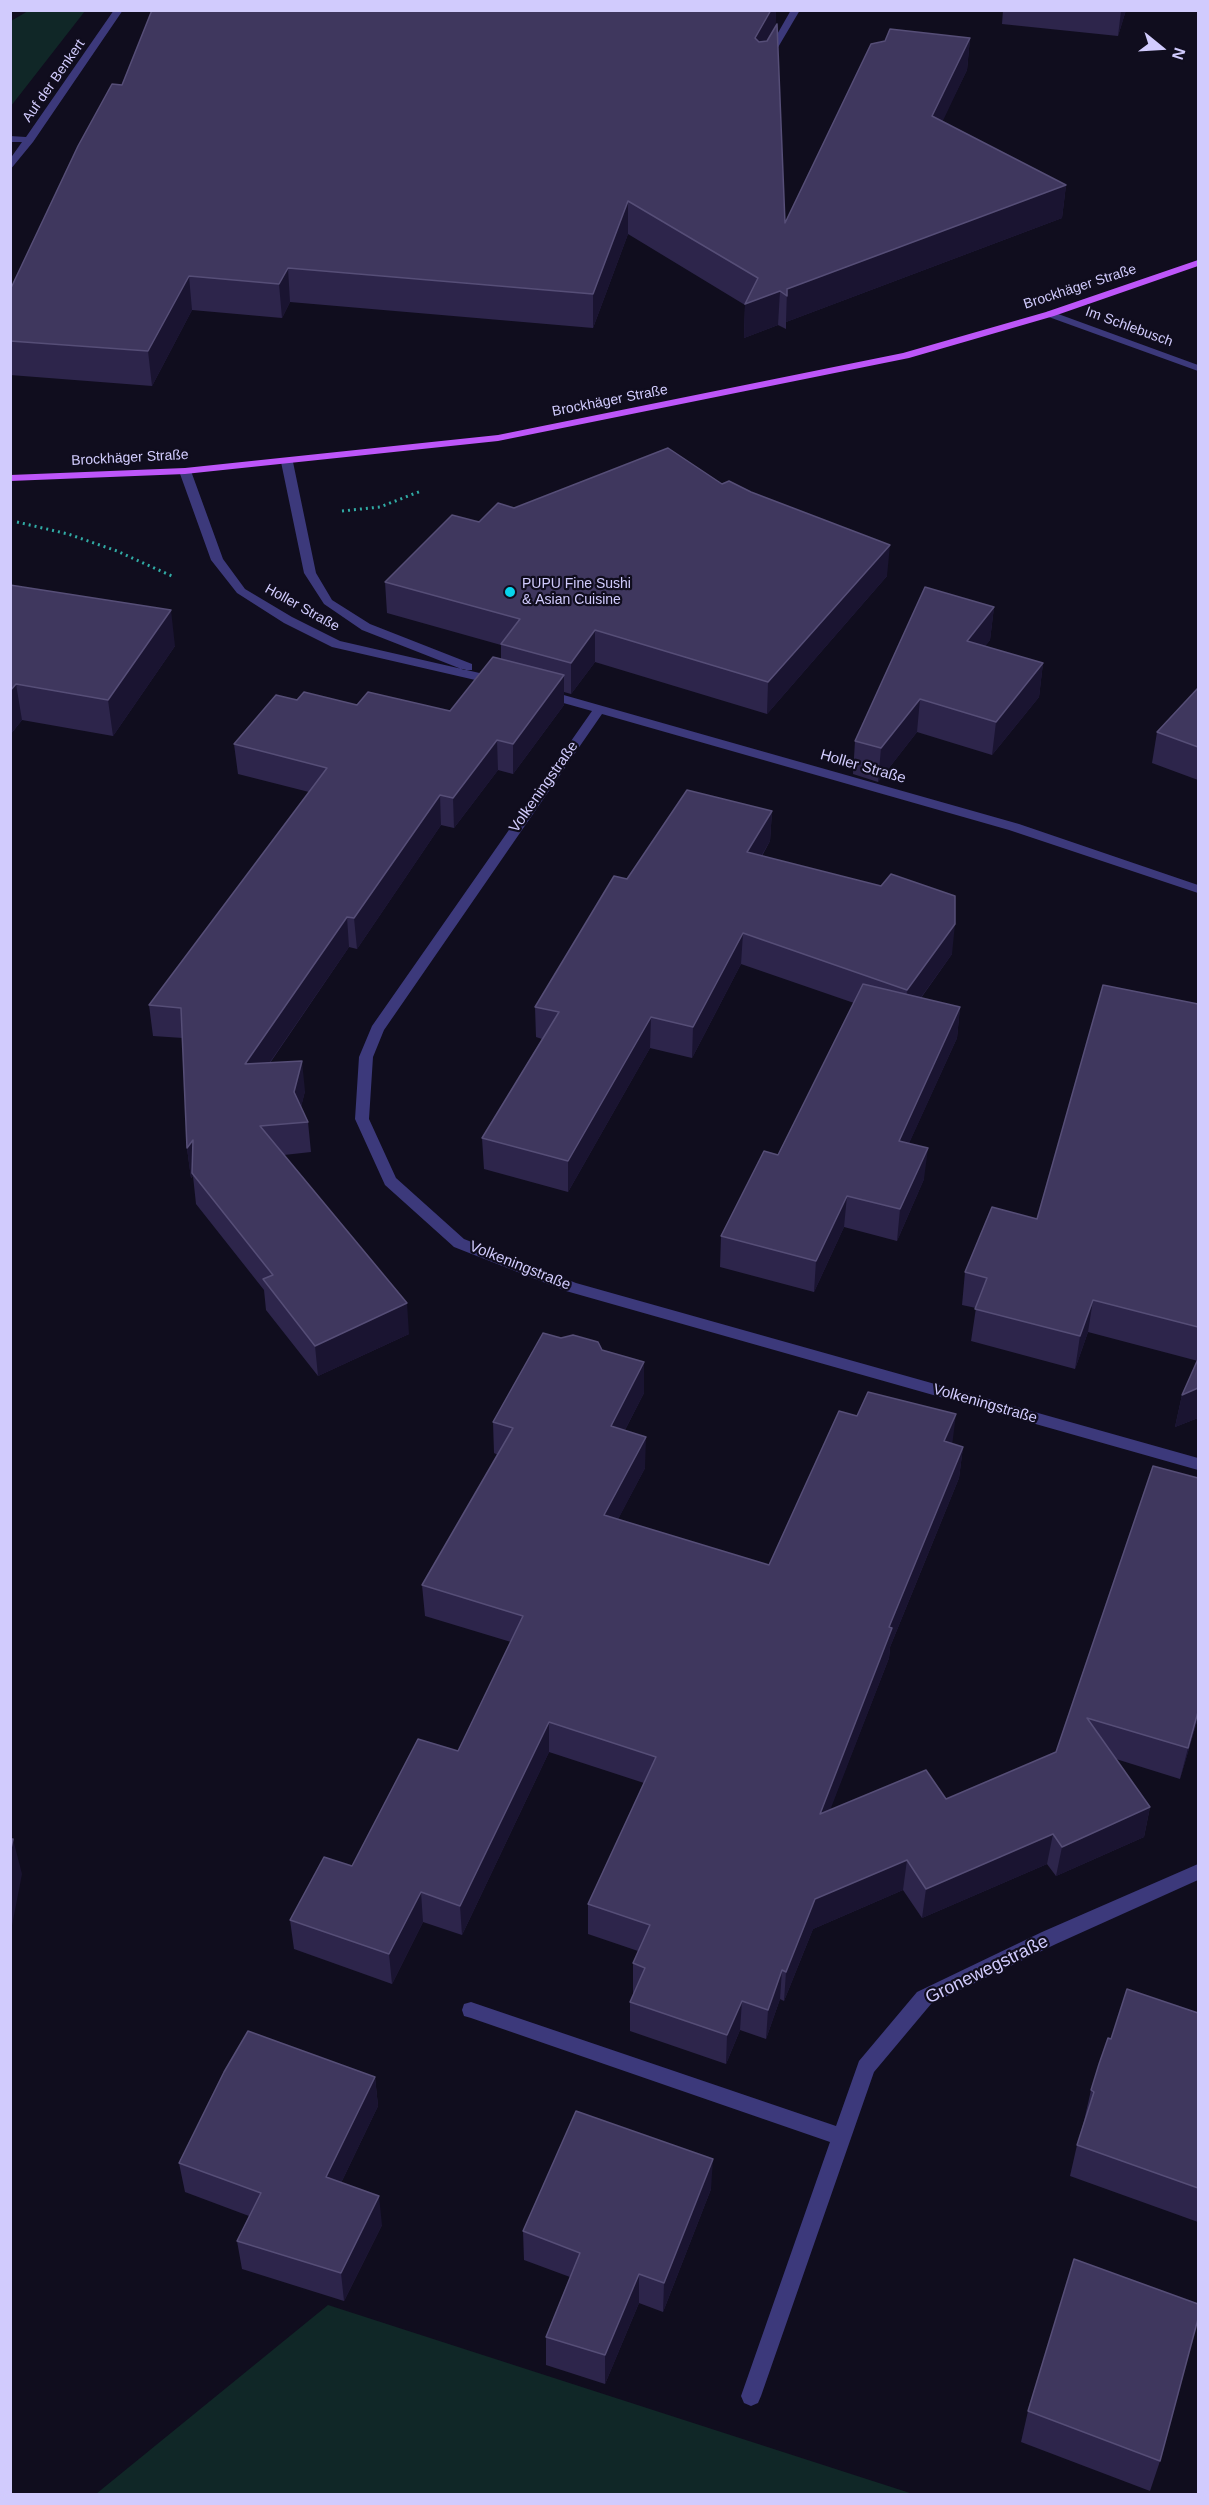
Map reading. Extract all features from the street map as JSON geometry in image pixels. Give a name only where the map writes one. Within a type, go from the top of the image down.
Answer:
[{"type":"main road","name":"Brockhäger Straße","points":[[10,478],[184,471],[287,462],[498,438],[905,356],[1050,314],[1198,263]]},
{"type":"street","name":"Auf der Benkert","points":[[10,167],[119,10]]},
{"type":"street","points":[[761,69],[796,10]]},
{"type":"street","points":[[10,139],[30,140]]},
{"type":"street","name":"Im Schlebusch","points":[[1050,314],[1198,368]]},
{"type":"street","name":"Holler Straße","points":[[184,471],[217,560],[241,591],[288,620],[336,644],[505,682],[366,627],[328,602],[310,573],[287,462]]},
{"type":"street","name":"Holler Straße","points":[[537,691],[1014,827],[1198,889]]},
{"type":"street","name":"Volkeningstraße","points":[[599,709],[377,1029],[366,1057],[362,1119],[390,1181],[459,1243],[572,1287],[1198,1464]]},
{"type":"street","name":"Gronewegstraße","points":[[752,2396],[866,2067],[924,1998],[1049,1938],[1198,1872]]},
{"type":"street","points":[[471,2010],[842,2138]]},
{"type":"green space","points":[[28,11],[85,11],[11,106],[11,21]]},
{"type":"green space","points":[[328,2305],[913,2494],[96,2494]]},
{"type":"building","points":[[152,10],[771,10],[755,38],[759,42],[767,41],[777,24],[785,223],[871,44],[885,41],[890,29],[970,38],[932,116],[1066,185],[787,289],[787,296],[780,291],[745,304],[758,278],[628,201],[593,294],[288,268],[279,284],[189,276],[148,351],[10,341],[10,290],[78,146],[112,84],[122,85]]},
{"type":"building","points":[[668,448],[722,484],[729,481],[751,492],[890,545],[768,682],[595,630],[571,663],[501,644],[520,619],[385,582],[452,515],[479,522],[498,503],[514,508]]},
{"type":"building","points":[[10,585],[171,610],[108,700],[16,684],[10,691]]},
{"type":"building","points":[[925,587],[994,607],[967,641],[1043,663],[996,722],[920,699],[881,748],[855,741]]},
{"type":"building","points":[[493,657],[564,675],[513,744],[497,740],[453,798],[440,795],[354,918],[347,917],[245,1064],[302,1061],[294,1092],[308,1122],[260,1126],[407,1303],[315,1346],[263,1279],[273,1275],[192,1173],[193,1140],[187,1148],[181,1008],[149,1005],[327,768],[234,744],[276,695],[297,700],[304,692],[357,705],[368,692],[450,711]]},
{"type":"building","points":[[1198,688],[1198,747],[1157,732]]},
{"type":"building","points":[[687,790],[772,811],[747,852],[881,886],[891,874],[955,896],[955,924],[907,990],[743,933],[693,1027],[651,1017],[568,1161],[482,1138],[559,1012],[535,1007],[614,876],[627,879]]},
{"type":"building","points":[[863,984],[960,1007],[899,1141],[928,1148],[900,1209],[847,1196],[816,1261],[721,1236],[764,1151],[778,1155]]},
{"type":"building","points":[[1103,985],[1198,1004],[1198,1327],[1093,1300],[1080,1336],[975,1309],[987,1278],[965,1272],[992,1207],[1037,1219]]},
{"type":"building","points":[[543,1333],[561,1338],[573,1335],[598,1342],[602,1350],[644,1362],[611,1426],[646,1437],[604,1515],[769,1565],[839,1411],[857,1416],[868,1392],[956,1414],[944,1441],[963,1447],[889,1627],[892,1628],[820,1814],[926,1770],[946,1799],[1056,1752],[1153,1466],[1198,1478],[1198,1712],[1188,1748],[1087,1718],[1150,1807],[1062,1847],[1053,1834],[926,1889],[907,1860],[815,1899],[786,1972],[782,1970],[768,2010],[742,2001],[727,2035],[630,2002],[645,1968],[633,1963],[650,1925],[588,1904],[656,1757],[549,1722],[460,1906],[421,1892],[389,1954],[290,1920],[324,1857],[352,1866],[418,1739],[458,1751],[523,1616],[422,1585],[513,1428],[493,1422]]},
{"type":"building","points":[[1198,1359],[1198,1388],[1182,1395]]},
{"type":"building","points":[[1127,1989],[1198,2013],[1198,2188],[1077,2145],[1094,2092],[1091,2090],[1099,2064],[1108,2038],[1111,2039]]},
{"type":"building","points":[[248,2031],[375,2077],[326,2177],[379,2196],[341,2273],[237,2241],[261,2193],[179,2163],[224,2072]]},
{"type":"building","points":[[576,2111],[713,2159],[664,2283],[639,2274],[605,2355],[546,2337],[580,2253],[523,2231]]},
{"type":"building","points":[[1074,2259],[1198,2304],[1198,2319],[1160,2461],[1028,2411]]},
{"type":"place","name":"PUPU Fine Sushi & Asian Cuisine","points":[[510,592]]}]
